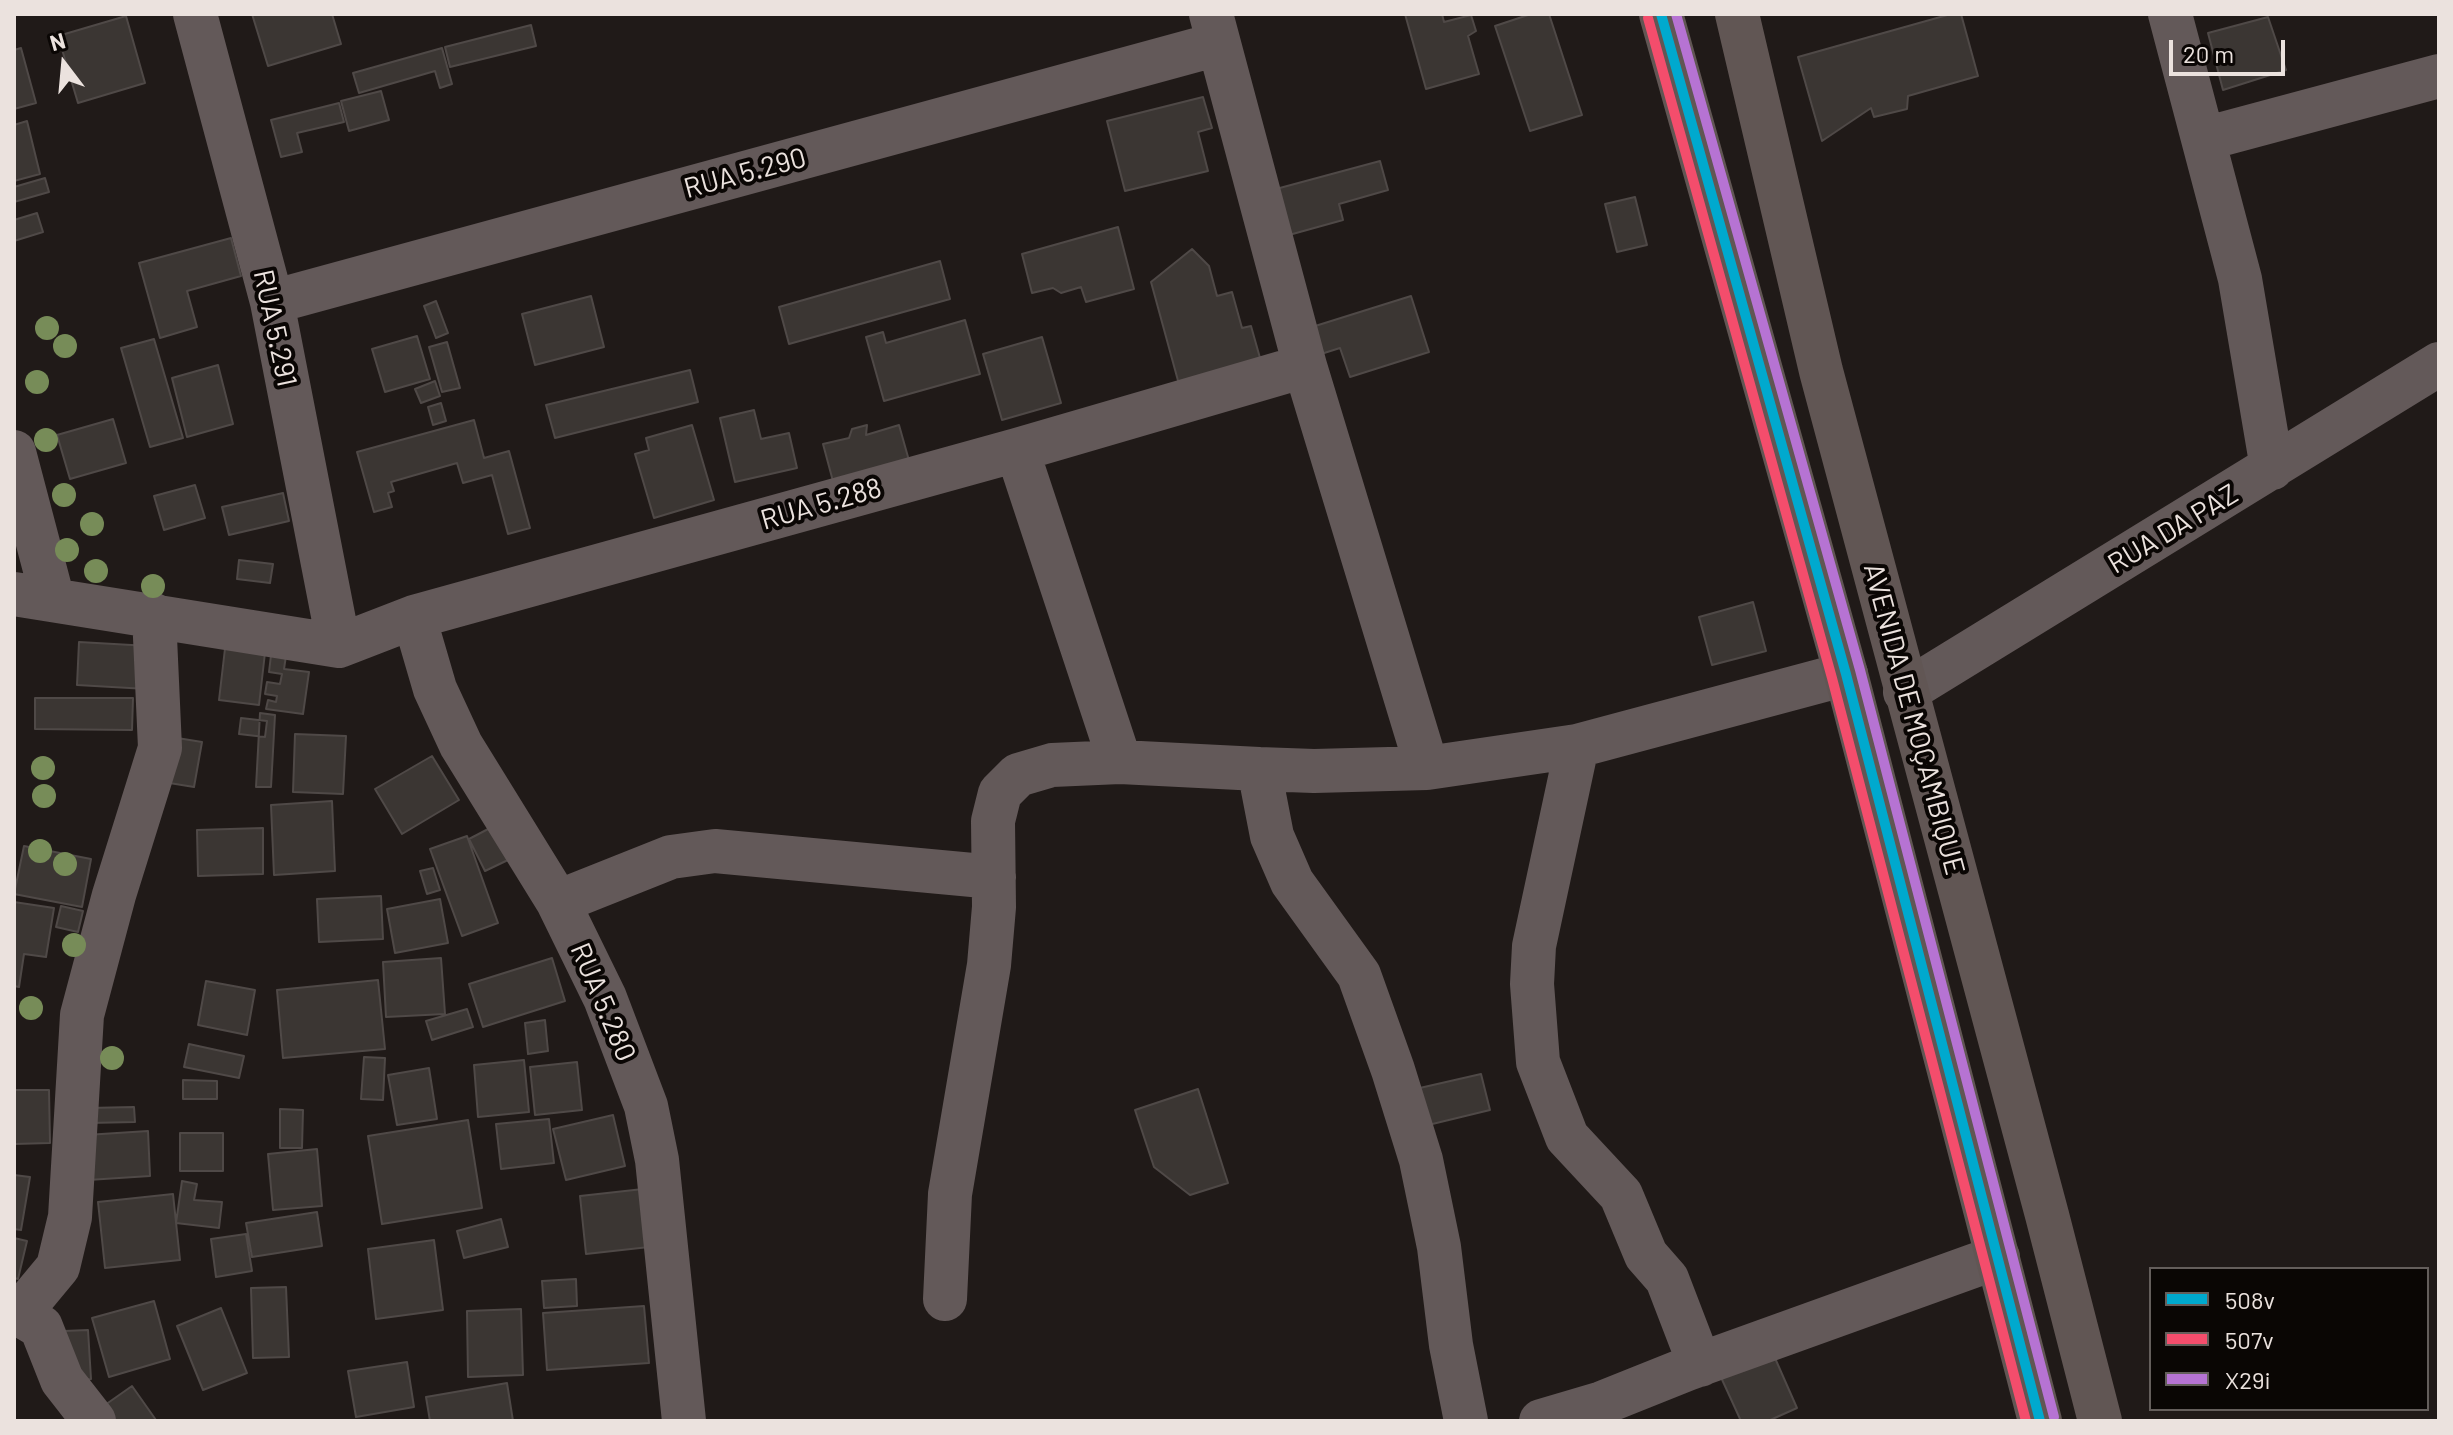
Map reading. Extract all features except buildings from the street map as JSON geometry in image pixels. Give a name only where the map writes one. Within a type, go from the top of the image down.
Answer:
[{"type":"highway","name":"AVENIDA DE MOÇAMBIQUE","points":[[1661,14],[1846,674],[2040,1421]]},
{"type":"highway","name":"AVENIDA DE MOÇAMBIQUE","points":[[1737,14],[1821,371],[2100,1421]]},
{"type":"street","name":"RUA 5.291","points":[[195,14],[272,302],[339,646]]},
{"type":"street","points":[[2170,14],[2240,279],[2272,468]]},
{"type":"street","name":"RUA 5.290","points":[[272,302],[1214,29]]},
{"type":"street","points":[[1214,29],[1305,366],[1427,768]]},
{"type":"street","points":[[2204,139],[2439,76]]},
{"type":"street","name":"RUA DA PAZ","points":[[1905,692],[2439,364]]},
{"type":"street","name":"RUA 5.288","points":[[339,646],[414,617],[1017,450],[1305,366]]},
{"type":"street","points":[[1017,450],[1120,762]]},
{"type":"street","points":[[14,452],[34,597],[339,646]]},
{"type":"street","points":[[94,1421],[62,1380],[41,1327],[19,1314],[19,1305],[58,1267],[70,1217],[82,1015],[114,895],[160,748],[154,615]]},
{"type":"street","name":"RUA 5.280","points":[[414,617],[435,689],[461,745],[558,902],[605,998],[646,1106],[657,1160],[684,1421]]},
{"type":"street","points":[[945,1299],[950,1194],[989,965],[994,907],[993,821],[1000,793],[1018,775],[1052,765],[1120,762],[1314,771],[1427,768],[1577,746],[1846,674]]},
{"type":"street","points":[[1577,746],[1534,946],[1532,984],[1538,1062],[1567,1137],[1621,1195],[1646,1255],[1667,1279],[1700,1365]]},
{"type":"street","points":[[1259,769],[1272,836],[1292,882],[1359,975],[1393,1070],[1421,1160],[1466,1421]]},
{"type":"street","points":[[558,902],[671,857],[715,851],[994,877]]},
{"type":"street","points":[[1541,1421],[1602,1403],[1998,1257]]},
{"type":"transit line","name":"508v","points":[[1661,14],[1846,674],[2040,1421]]},
{"type":"transit line","name":"X29i","points":[[1676,14],[1860,670],[2054,1417]]},
{"type":"transit line","name":"507v","points":[[1648,18],[1832,678],[2026,1421]]}]
